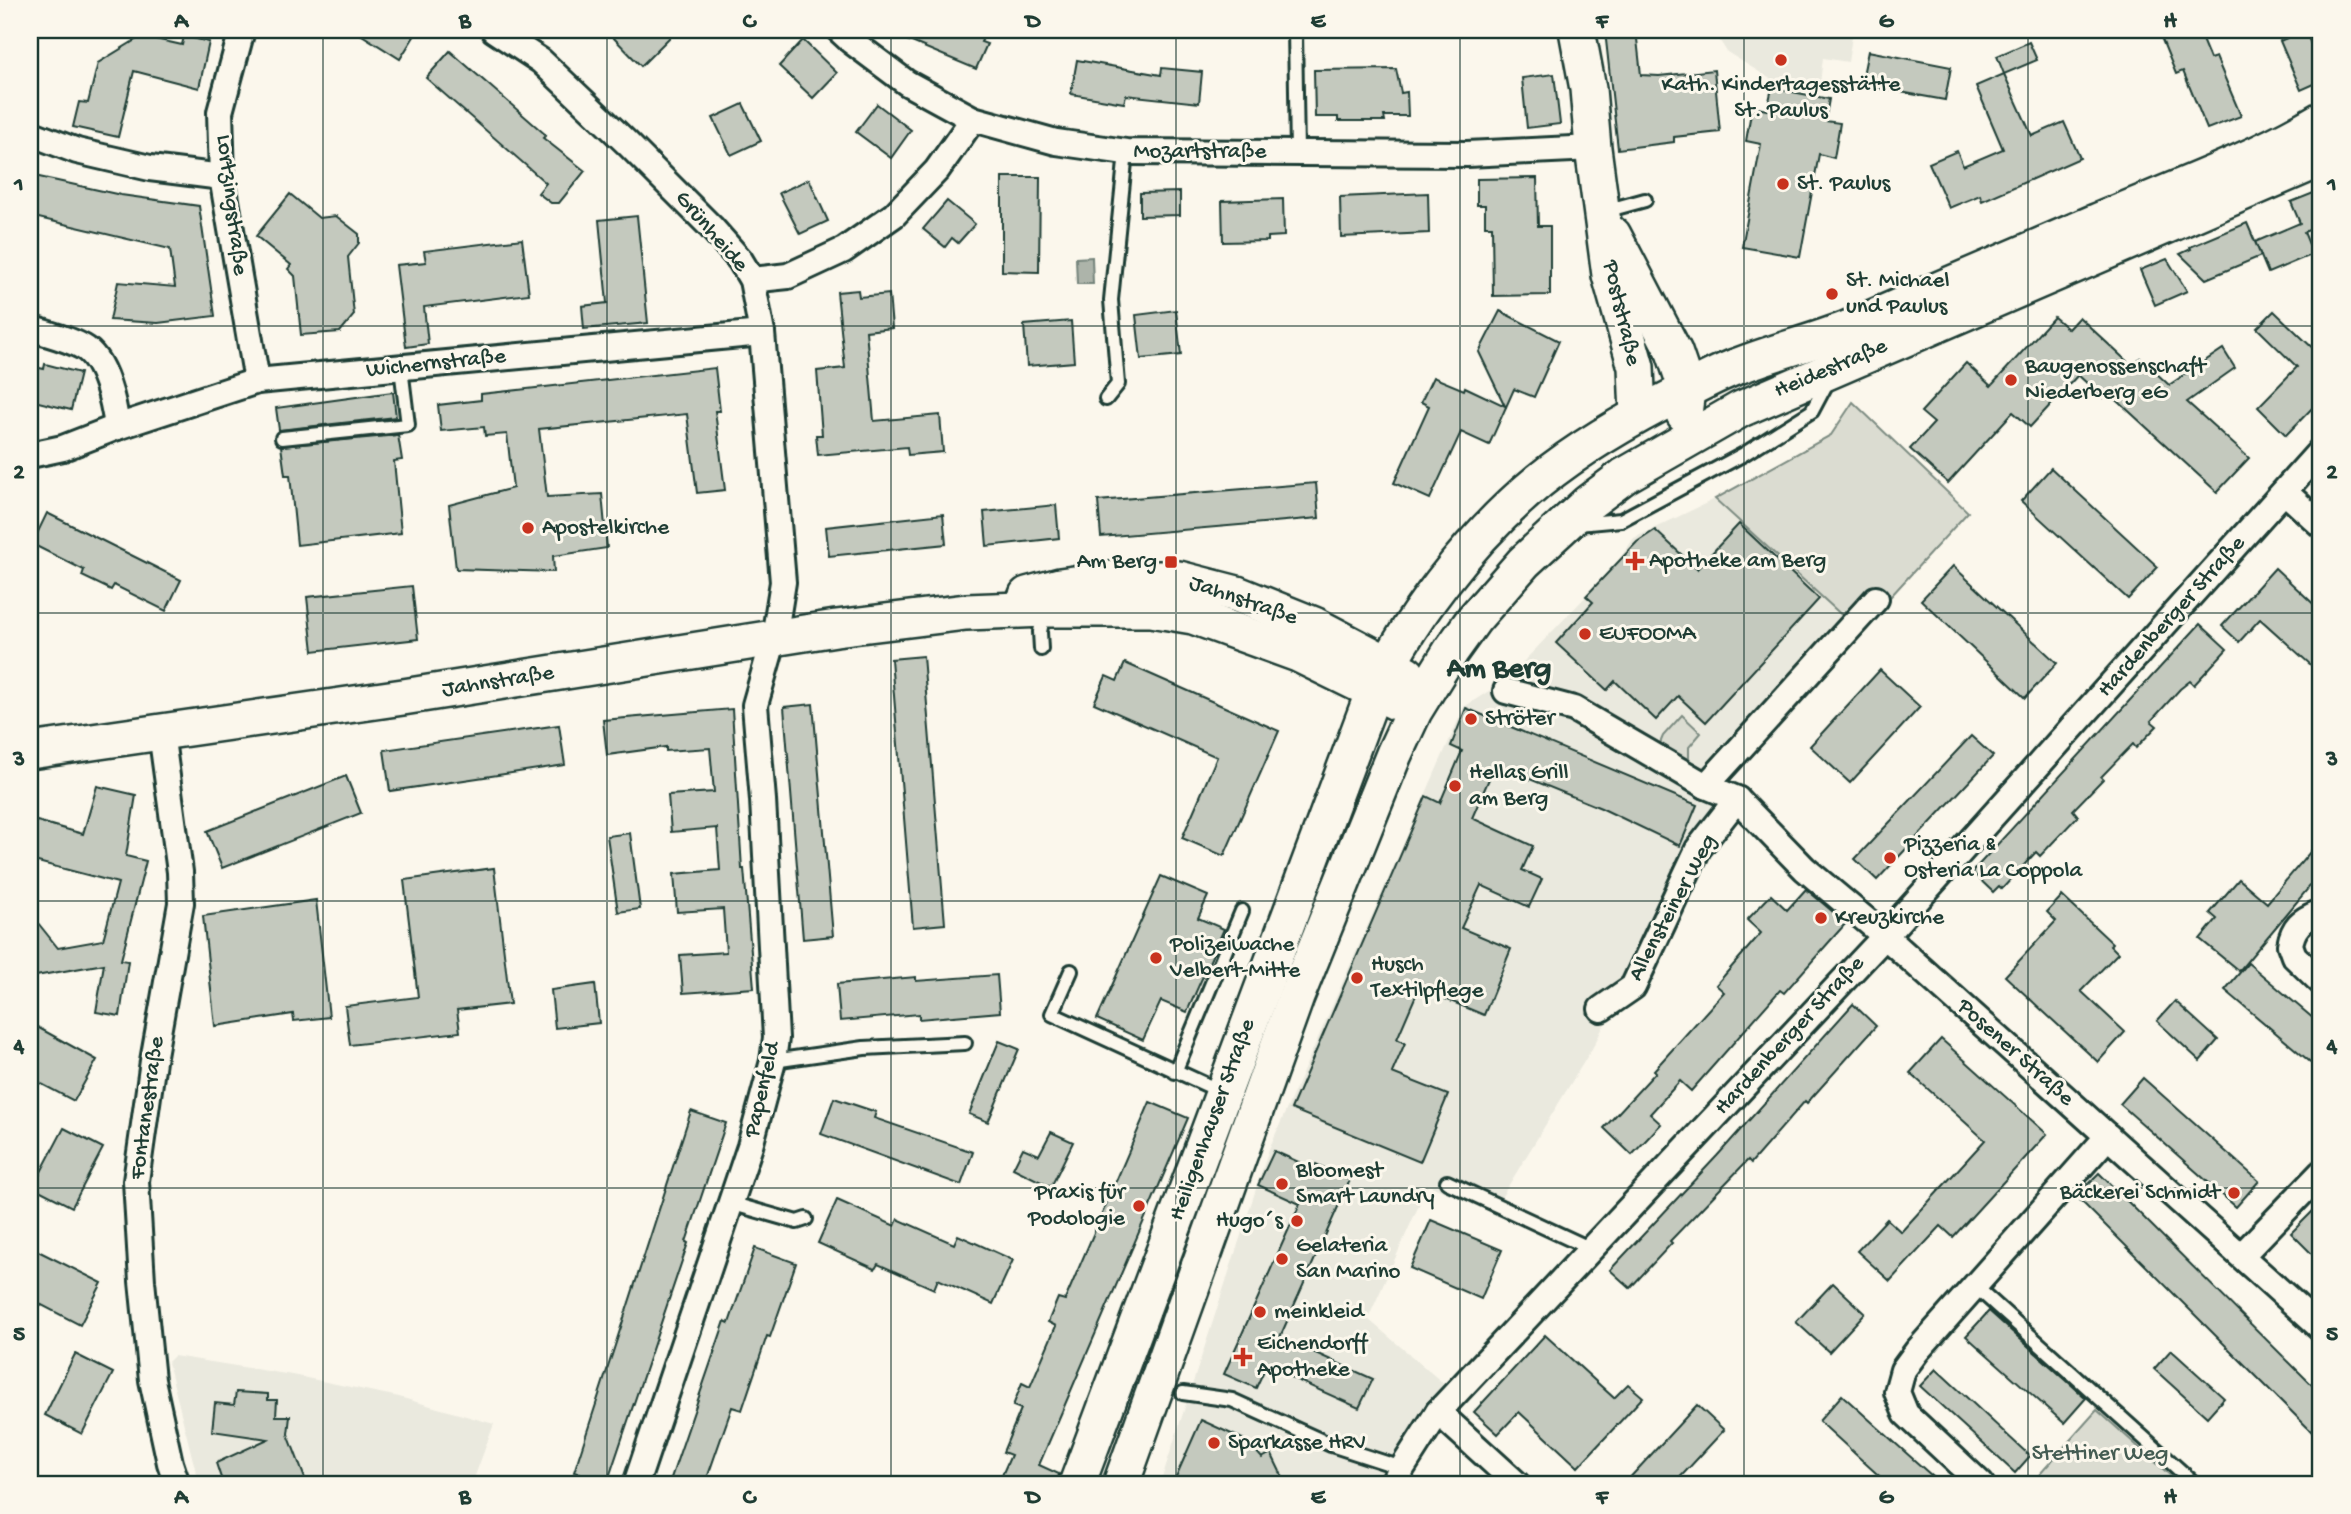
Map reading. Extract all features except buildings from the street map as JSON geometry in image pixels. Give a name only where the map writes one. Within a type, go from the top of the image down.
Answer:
[{"type":"main road","name":"Poststraße","points":[[1577,30],[1588,89],[1610,275],[1636,367],[1638,415]]},
{"type":"main road","name":"Heidestraße","points":[[1538,482],[1638,415],[1737,366],[1843,330],[2273,145],[2321,120]]},
{"type":"main road","name":"Heidestraße","points":[[1524,562],[1588,503],[1623,477],[1741,409],[2321,159]]},
{"type":"main road","name":"Poststraße","points":[[1601,212],[1674,352],[1687,390]]},
{"type":"main road","points":[[1677,445],[1687,390]]},
{"type":"main road","name":"Heiligenhauser Straße","points":[[1121,1484],[1356,735],[1381,678],[1410,629],[1461,560],[1497,519],[1538,482]]},
{"type":"main road","name":"Heiligenhauser Straße","points":[[1077,1484],[1240,1100],[1296,997],[1394,754],[1422,698],[1474,619],[1524,562]]},
{"type":"main road","name":"Jahnstraße","points":[[966,612],[1072,584],[1110,579],[1179,579],[1237,594],[1314,625],[1358,647],[1381,678]]},
{"type":"main road","name":"Jahnstraße","points":[[30,751],[416,695],[774,638],[966,612],[1045,609],[1151,610],[1226,626],[1298,654],[1381,678]]},
{"type":"main road","points":[[1381,678],[1422,698]]},
{"type":"street","name":"Lortzingstraße","points":[[242,30],[220,112],[222,177],[257,381]]},
{"type":"street","name":"Grünheide","points":[[494,30],[541,61],[627,143],[740,260],[752,281],[762,333],[783,582],[774,638]]},
{"type":"street","name":"Mozartstraße","points":[[839,30],[907,83],[973,119],[1056,142],[1126,152],[1467,154],[1593,148]]},
{"type":"street","points":[[752,281],[788,276],[844,250],[894,215],[937,170],[973,119]]},
{"type":"street","points":[[30,133],[77,151],[150,168],[222,177]]},
{"type":"street","points":[[30,328],[85,348],[104,372],[117,427]]},
{"type":"street","name":"Wichernstraße","points":[[30,455],[63,448],[117,427],[257,381],[762,333]]},
{"type":"street","name":"Hardenberger Straße","points":[[1397,1476],[1438,1412],[1885,936],[2321,450]]},
{"type":"street","points":[[2285,492],[2321,525]]},
{"type":"street","points":[[1706,786],[1876,599]]},
{"type":"street","name":"Papenfeld","points":[[636,1484],[750,1146],[773,1061],[777,1025],[755,705],[774,638]]},
{"type":"street","name":"Posener Straße","points":[[1506,691],[1574,709],[1706,786],[1737,799],[1805,869],[1885,936],[2321,1328]]},
{"type":"street","name":"Fontanestraße","points":[[161,732],[180,872],[181,902],[153,1061],[136,1181],[152,1380],[170,1464],[177,1484]]},
{"type":"street","name":"Allensteiner Weg","points":[[1601,1009],[1633,987],[1698,849],[1737,799]]},
{"type":"street","points":[[2321,914],[2297,924],[2290,946],[2294,956],[2321,982]]},
{"type":"street","points":[[1981,1484],[1906,1414],[1897,1392],[1903,1370],[2108,1136]]},
{"type":"street","points":[[2242,1255],[2321,1173]]},
{"type":"street","points":[[1438,1412],[1517,1484]]},
{"type":"lane","points":[[1295,30],[1297,152]]},
{"type":"lane","points":[[1106,399],[1118,384],[1111,300],[1126,152]]},
{"type":"lane","points":[[1601,212],[1645,200]]},
{"type":"lane","points":[[1564,525],[1621,520],[1744,454],[1812,411],[1836,366]]},
{"type":"lane","points":[[282,438],[408,425],[401,368]]},
{"type":"lane","points":[[1041,649],[1040,632],[1045,609]]},
{"type":"lane","points":[[1175,1072],[1242,911]]},
{"type":"lane","points":[[1071,971],[1052,1014],[1240,1100]]},
{"type":"lane","points":[[773,1061],[864,1048],[965,1042]]},
{"type":"lane","points":[[1447,1182],[1591,1249]]},
{"type":"lane","points":[[730,1203],[797,1222],[806,1219]]},
{"type":"lane","points":[[1975,1286],[2194,1484]]},
{"type":"lane","name":"Hardenberger Straße","points":[[1183,1392],[1232,1400],[1397,1476]]},
{"type":"shaded area","name":"Kath. Kindertagesstätte St. Paulus","points":[[1713,30],[1853,30],[1848,62],[1823,58],[1819,92],[1777,83],[1727,52]]},
{"type":"shaded area","points":[[1853,30],[1931,30],[1922,32]]},
{"type":"shaded area","points":[[1092,257],[1093,284],[1077,284],[1076,258]]},
{"type":"shaded area","points":[[1715,499],[1859,631],[1705,796],[1718,802],[1593,1047],[1493,1211],[1428,1185],[1368,1319],[1443,1383],[1379,1484],[1160,1484],[1269,1149],[1464,707],[1506,680],[1613,568],[1634,538]]},
{"type":"shaded area","points":[[174,1356],[292,1375],[399,1397],[494,1424],[472,1484],[199,1484],[168,1362]]},
{"type":"green space","points":[[1853,402],[1968,512],[1859,631],[1715,499],[1831,435]]},
{"type":"green space","points":[[1682,715],[1701,733],[1689,747],[1689,761],[1676,762],[1658,748],[1663,736]]},
{"type":"green space","name":"Stettiner Weg","points":[[2097,1410],[2172,1477],[2165,1484],[2031,1484]]},
{"type":"place","name":"Kath. Kindertagesstätte St. Paulus","points":[[1781,60]]},
{"type":"place","name":"St. Paulus","points":[[1783,184]]},
{"type":"place","name":"St. Michael und Paulus","points":[[1832,294]]},
{"type":"place","name":"Baugenossenschaft Niederberg eG","points":[[2011,380]]},
{"type":"place","name":"Apostelkirche","points":[[528,528]]},
{"type":"place","name":"Apotheke am Berg","points":[[1635,561]]},
{"type":"place","name":"Am Berg","points":[[1171,562]]},
{"type":"place","name":"EUFOOMA","points":[[1585,634]]},
{"type":"place","name":"Ströter","points":[[1471,719]]},
{"type":"place","name":"Hellas Grill am Berg","points":[[1455,786]]},
{"type":"place","name":"Pizzeria & Osteria La Coppola","points":[[1890,858]]},
{"type":"place","name":"Kreuzkirche","points":[[1821,918]]},
{"type":"place","name":"Polizeiwache Velbert-Mitte","points":[[1156,958]]},
{"type":"place","name":"Husch Textilpflege","points":[[1357,978]]},
{"type":"place","name":"Bloomest Smart Laundry","points":[[1282,1184]]},
{"type":"place","name":"Bäckerei Schmidt","points":[[2234,1193]]},
{"type":"place","name":"Praxis für Podologie","points":[[1139,1206]]},
{"type":"place","name":"Hugo´s","points":[[1297,1221]]},
{"type":"place","name":"Gelateria San Marino","points":[[1282,1259]]},
{"type":"place","name":"meinkleid","points":[[1260,1312]]},
{"type":"place","name":"Eichendorff Apotheke","points":[[1243,1357]]},
{"type":"place","name":"Sparkasse HRV","points":[[1214,1443]]},
{"type":"district","name":"Am Berg","points":[[1499,670]]}]
